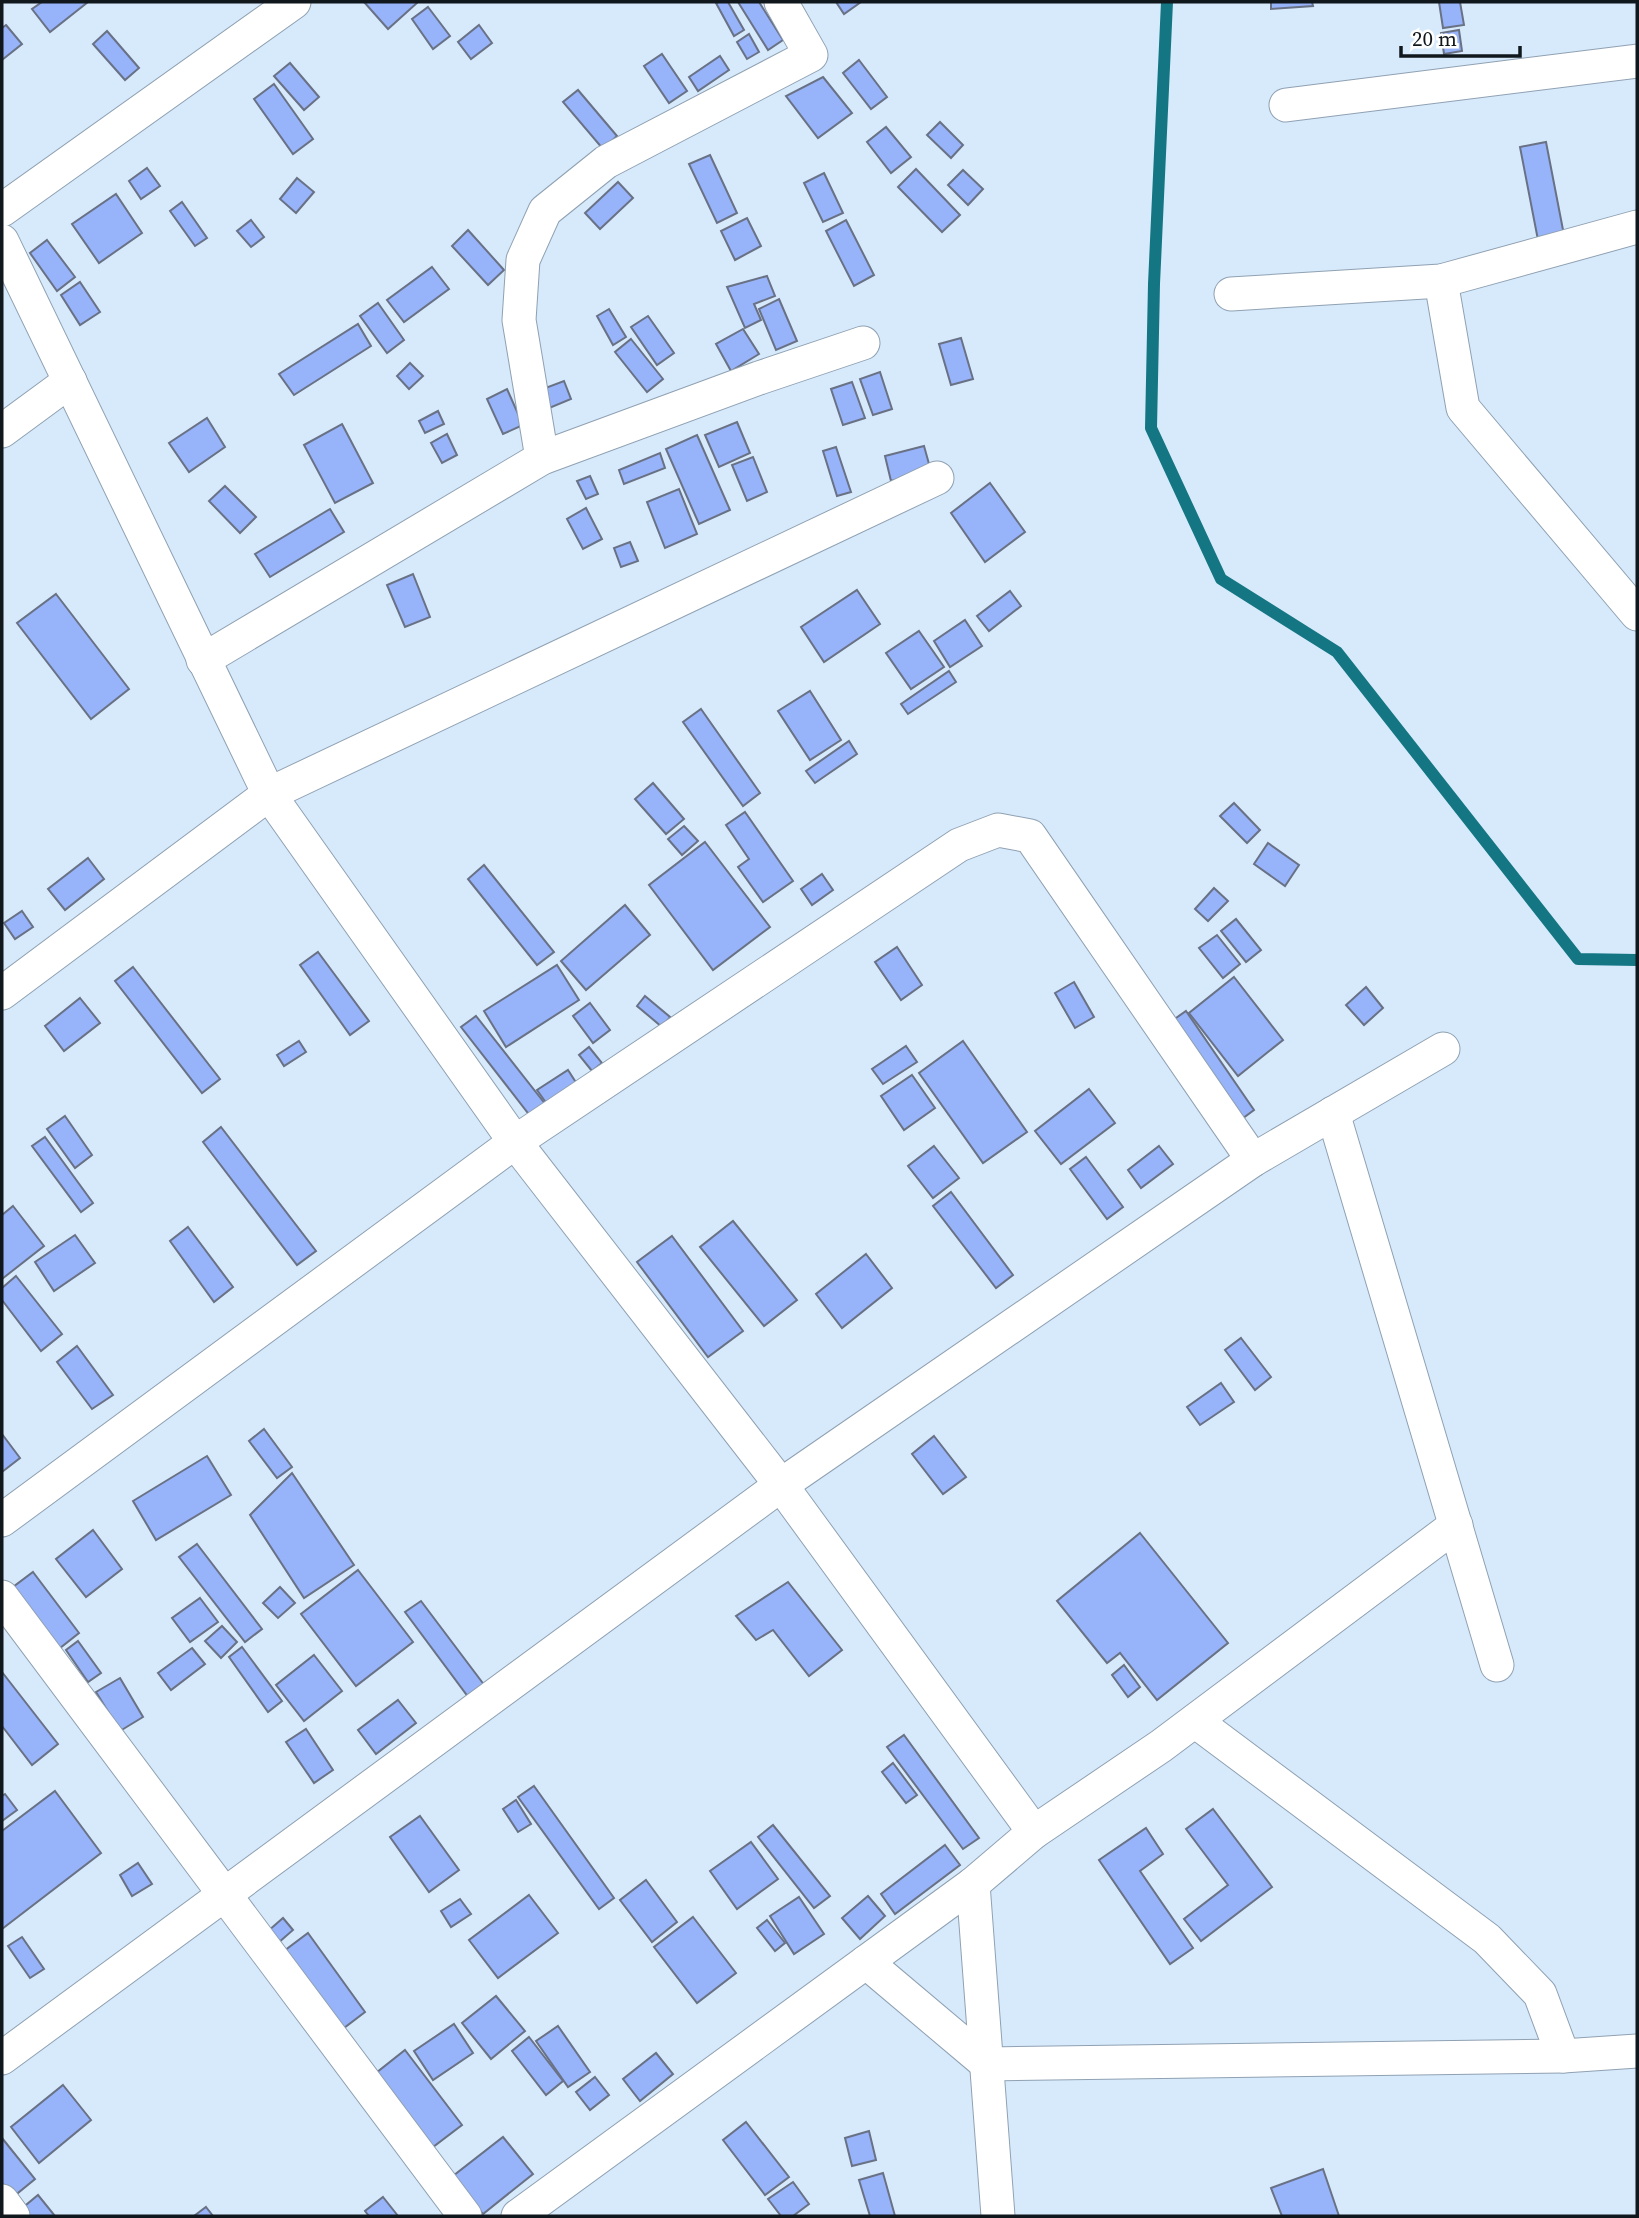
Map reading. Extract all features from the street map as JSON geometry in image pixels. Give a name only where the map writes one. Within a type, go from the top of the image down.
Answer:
[{"type":"street","points":[[2,210],[294,2]]},
{"type":"street","points":[[542,458],[519,320],[523,260],[545,211],[606,162],[811,55],[781,2]]},
{"type":"street","points":[[1286,105],[1637,61]]},
{"type":"street","points":[[1231,294],[1441,281],[1637,227]]},
{"type":"street","points":[[2,241],[269,794],[515,1142],[781,1485],[1034,1832]]},
{"type":"street","points":[[1441,281],[1463,408],[1637,614]]},
{"type":"street","points":[[203,660],[542,458],[759,377],[863,343]]},
{"type":"street","points":[[2,431],[70,381]]},
{"type":"street","points":[[2,993],[269,794],[937,478]]},
{"type":"street","points":[[2,1520],[515,1142],[959,845],[998,830],[1030,836],[1253,1160]]},
{"type":"street","points":[[2,2058],[781,1485],[1253,1160],[1443,1049]]},
{"type":"street","points":[[1333,1114],[1497,1665]]},
{"type":"street","points":[[518,2216],[973,1884],[1034,1832],[1195,1721],[1456,1525]]},
{"type":"street","points":[[2,1597],[465,2216]]},
{"type":"street","points":[[1195,1721],[1487,1938],[1540,1994],[1563,2056]]},
{"type":"street","points":[[973,1884],[998,2216]]},
{"type":"street","points":[[866,1962],[987,2064],[1563,2056],[1637,2052]]},
{"type":"street","points":[[2,2201],[13,2216]]},
{"type":"building","points":[[42,2],[88,2],[50,32],[32,9]]},
{"type":"building","points":[[364,2],[418,2],[388,29]]},
{"type":"building","points":[[728,2],[744,30],[734,36],[716,3]]},
{"type":"building","points":[[738,2],[759,2],[783,40],[768,50]]},
{"type":"building","points":[[836,2],[861,2],[844,14]]},
{"type":"building","points":[[1271,2],[1312,2],[1313,6],[1271,9]]},
{"type":"building","points":[[1439,2],[1460,2],[1464,25],[1443,28]]},
{"type":"building","points":[[428,7],[450,36],[433,49],[412,19]]},
{"type":"building","points":[[6,25],[22,44],[2,60],[2,28]]},
{"type":"building","points":[[479,25],[492,43],[471,59],[458,42]]},
{"type":"building","points":[[1459,30],[1462,51],[1444,54],[1441,33]]},
{"type":"building","points":[[107,31],[139,68],[125,80],[93,44]]},
{"type":"building","points":[[749,34],[759,52],[747,59],[737,42]]},
{"type":"building","points":[[662,54],[687,91],[669,103],[644,66]]},
{"type":"building","points":[[720,56],[729,70],[698,91],[689,77]]},
{"type":"building","points":[[859,60],[887,97],[871,109],[843,73]]},
{"type":"building","points":[[290,63],[319,97],[304,110],[274,76]]},
{"type":"building","points":[[823,77],[852,113],[818,138],[786,96]]},
{"type":"building","points":[[274,84],[313,139],[293,154],[254,99]]},
{"type":"building","points":[[578,90],[617,136],[603,149],[563,102]]},
{"type":"building","points":[[940,122],[963,145],[951,158],[927,135]]},
{"type":"building","points":[[886,127],[911,157],[891,173],[867,142]]},
{"type":"building","points":[[1546,142],[1564,235],[1538,240],[1520,147]]},
{"type":"building","points":[[710,155],[737,213],[717,223],[689,164]]},
{"type":"building","points":[[147,168],[160,186],[141,199],[129,181]]},
{"type":"building","points":[[916,169],[960,215],[942,232],[898,187]]},
{"type":"building","points":[[963,170],[983,189],[968,205],[948,185]]},
{"type":"building","points":[[824,173],[843,213],[823,222],[804,183]]},
{"type":"building","points":[[297,178],[314,192],[296,213],[280,199]]},
{"type":"building","points":[[618,182],[633,198],[600,229],[585,213]]},
{"type":"building","points":[[116,194],[142,233],[99,263],[72,224]]},
{"type":"building","points":[[182,202],[207,238],[195,246],[170,211]]},
{"type":"building","points":[[747,218],[761,246],[735,260],[721,231]]},
{"type":"building","points":[[251,220],[264,237],[251,247],[237,231]]},
{"type":"building","points":[[846,220],[874,275],[854,286],[826,231]]},
{"type":"building","points":[[468,230],[504,270],[488,285],[452,246]]},
{"type":"building","points":[[47,240],[75,277],[57,291],[30,253]]},
{"type":"building","points":[[432,267],[449,289],[404,322],[387,300]]},
{"type":"building","points":[[767,276],[775,296],[754,304],[761,320],[745,328],[727,287]]},
{"type":"building","points":[[80,282],[100,312],[80,325],[61,295]]},
{"type":"building","points":[[779,299],[797,341],[776,350],[759,309]]},
{"type":"building","points":[[378,303],[404,340],[387,353],[360,316]]},
{"type":"building","points":[[609,309],[626,337],[613,345],[597,316]]},
{"type":"building","points":[[648,316],[674,353],[657,365],[631,327]]},
{"type":"building","points":[[358,324],[371,346],[294,395],[279,374]]},
{"type":"building","points":[[743,329],[759,354],[731,371],[716,344]]},
{"type":"building","points":[[961,338],[973,379],[951,385],[939,344]]},
{"type":"building","points":[[631,339],[663,379],[647,392],[615,352]]},
{"type":"building","points":[[410,363],[423,376],[409,389],[397,376]]},
{"type":"building","points":[[880,372],[892,409],[873,415],[860,379]]},
{"type":"building","points":[[564,381],[571,399],[547,409],[540,390]]},
{"type":"building","points":[[852,382],[865,418],[843,425],[831,389]]},
{"type":"building","points":[[507,389],[523,425],[503,434],[487,399]]},
{"type":"building","points":[[438,411],[444,424],[425,433],[419,421]]},
{"type":"building","points":[[207,418],[225,447],[189,472],[169,443]]},
{"type":"building","points":[[737,422],[750,453],[719,467],[705,435]]},
{"type":"building","points":[[342,424],[373,483],[335,503],[304,445]]},
{"type":"building","points":[[447,434],[457,455],[442,463],[431,443]]},
{"type":"building","points":[[697,435],[730,510],[699,524],[666,449]]},
{"type":"building","points":[[924,446],[931,471],[891,481],[885,456]]},
{"type":"building","points":[[836,447],[851,492],[837,496],[823,451]]},
{"type":"building","points":[[660,453],[665,468],[624,484],[619,470]]},
{"type":"building","points":[[753,457],[767,492],[747,501],[732,465]]},
{"type":"building","points":[[590,476],[598,494],[586,499],[577,481]]},
{"type":"building","points":[[990,483],[1025,532],[985,562],[951,513]]},
{"type":"building","points":[[225,486],[256,517],[240,533],[209,501]]},
{"type":"building","points":[[679,489],[697,534],[665,548],[647,502]]},
{"type":"building","points":[[586,508],[602,539],[583,549],[567,519]]},
{"type":"building","points":[[330,509],[344,532],[270,577],[255,554]]},
{"type":"building","points":[[630,542],[638,561],[621,567],[614,548]]},
{"type":"building","points":[[413,574],[430,617],[405,627],[387,585]]},
{"type":"building","points":[[857,590],[880,624],[824,662],[801,627]]},
{"type":"building","points":[[1010,591],[1021,606],[989,631],[977,616]]},
{"type":"building","points":[[56,594],[129,689],[91,719],[17,623]]},
{"type":"building","points":[[965,620],[982,646],[950,667],[934,641]]},
{"type":"building","points":[[919,631],[944,667],[911,689],[886,653]]},
{"type":"building","points":[[949,671],[956,682],[908,714],[901,704]]},
{"type":"building","points":[[810,691],[841,740],[810,760],[778,711]]},
{"type":"building","points":[[701,709],[760,793],[743,806],[683,722]]},
{"type":"building","points":[[849,741],[857,754],[815,783],[806,771]]},
{"type":"building","points":[[653,783],[684,819],[666,834],[635,799]]},
{"type":"building","points":[[1234,803],[1260,830],[1247,843],[1220,816]]},
{"type":"building","points":[[745,812],[793,881],[763,902],[738,867],[749,859],[726,825]]},
{"type":"building","points":[[684,826],[698,841],[682,855],[668,839]]},
{"type":"building","points":[[705,842],[770,927],[713,970],[649,885]]},
{"type":"building","points":[[1268,843],[1299,865],[1285,886],[1254,864]]},
{"type":"building","points":[[88,858],[104,879],[65,910],[48,889]]},
{"type":"building","points":[[484,865],[554,952],[537,965],[468,879]]},
{"type":"building","points":[[822,874],[833,890],[812,905],[801,889]]},
{"type":"building","points":[[1214,888],[1228,901],[1208,921],[1195,909]]},
{"type":"building","points":[[625,905],[650,935],[586,990],[561,961]]},
{"type":"building","points":[[22,911],[33,927],[15,939],[4,923]]},
{"type":"building","points":[[1236,919],[1261,950],[1246,962],[1221,931]]},
{"type":"building","points":[[1217,935],[1240,964],[1223,978],[1199,948]]},
{"type":"building","points":[[897,947],[922,985],[901,1000],[875,962]]},
{"type":"building","points":[[318,952],[369,1021],[350,1035],[300,965]]},
{"type":"building","points":[[557,965],[579,1000],[506,1047],[484,1011]]},
{"type":"building","points":[[133,967],[220,1079],[202,1093],[115,981]]},
{"type":"building","points":[[1234,977],[1283,1040],[1238,1076],[1189,1013]]},
{"type":"building","points":[[1074,982],[1094,1017],[1075,1028],[1055,993]]},
{"type":"building","points":[[1366,987],[1383,1008],[1364,1025],[1346,1005]]},
{"type":"building","points":[[645,996],[670,1017],[662,1027],[637,1006]]},
{"type":"building","points":[[80,998],[100,1023],[64,1051],[45,1026]]},
{"type":"building","points":[[590,1003],[610,1030],[593,1043],[573,1016]]},
{"type":"building","points":[[1186,1011],[1254,1110],[1235,1124],[1166,1025]]},
{"type":"building","points":[[476,1016],[546,1105],[531,1117],[461,1027]]},
{"type":"building","points":[[299,1041],[306,1052],[284,1066],[277,1055]]},
{"type":"building","points":[[963,1041],[1027,1132],[983,1163],[919,1073]]},
{"type":"building","points":[[906,1046],[917,1062],[883,1084],[872,1069]]},
{"type":"building","points":[[589,1047],[602,1063],[592,1071],[579,1055]]},
{"type":"building","points":[[568,1070],[577,1084],[547,1104],[537,1090]]},
{"type":"building","points":[[912,1075],[935,1108],[904,1130],[881,1096]]},
{"type":"building","points":[[1089,1089],[1115,1123],[1061,1164],[1035,1131]]},
{"type":"building","points":[[65,1116],[92,1155],[75,1168],[47,1129]]},
{"type":"building","points":[[221,1127],[316,1251],[297,1265],[203,1142]]},
{"type":"building","points":[[45,1137],[93,1203],[81,1212],[32,1146]]},
{"type":"building","points":[[934,1146],[959,1178],[933,1198],[908,1166]]},
{"type":"building","points":[[1159,1146],[1173,1164],[1141,1188],[1128,1170]]},
{"type":"building","points":[[1086,1157],[1123,1207],[1107,1219],[1070,1169]]},
{"type":"building","points":[[951,1192],[1013,1275],[996,1288],[933,1206]]},
{"type":"building","points":[[13,1206],[44,1246],[2,1279],[2,1215]]},
{"type":"building","points":[[733,1221],[797,1300],[764,1326],[700,1247]]},
{"type":"building","points":[[188,1227],[233,1287],[214,1302],[170,1241]]},
{"type":"building","points":[[75,1235],[95,1263],[54,1291],[35,1262]]},
{"type":"building","points":[[672,1236],[743,1331],[708,1357],[637,1262]]},
{"type":"building","points":[[866,1254],[892,1288],[842,1328],[816,1294]]},
{"type":"building","points":[[16,1276],[62,1334],[41,1351],[2,1300],[2,1288]]},
{"type":"building","points":[[1241,1338],[1271,1377],[1255,1390],[1225,1350]]},
{"type":"building","points":[[77,1346],[113,1395],[92,1409],[57,1362]]},
{"type":"building","points":[[1221,1383],[1234,1402],[1200,1425],[1187,1407]]},
{"type":"building","points":[[264,1429],[292,1467],[277,1478],[249,1441]]},
{"type":"building","points":[[2,1434],[20,1458],[2,1472]]},
{"type":"building","points":[[934,1436],[966,1477],[943,1494],[912,1454]]},
{"type":"building","points":[[207,1456],[231,1495],[156,1540],[133,1501]]},
{"type":"building","points":[[292,1473],[354,1565],[304,1598],[250,1515]]},
{"type":"building","points":[[93,1530],[122,1569],[86,1597],[56,1559]]},
{"type":"building","points":[[1140,1533],[1228,1643],[1157,1700],[1120,1653],[1107,1663],[1057,1601]]},
{"type":"building","points":[[197,1544],[262,1629],[245,1642],[179,1557]]},
{"type":"building","points":[[358,1570],[413,1642],[356,1686],[301,1614]]},
{"type":"building","points":[[33,1572],[79,1633],[60,1648],[13,1587]]},
{"type":"building","points":[[788,1582],[842,1650],[809,1676],[773,1630],[756,1640],[736,1616]]},
{"type":"building","points":[[280,1587],[295,1603],[278,1618],[263,1603]]},
{"type":"building","points":[[200,1598],[218,1622],[190,1642],[172,1618]]},
{"type":"building","points":[[421,1601],[485,1686],[469,1698],[405,1612]]},
{"type":"building","points":[[222,1626],[237,1642],[221,1658],[205,1641]]},
{"type":"building","points":[[78,1641],[101,1673],[88,1682],[66,1650]]},
{"type":"building","points":[[242,1647],[282,1701],[268,1712],[229,1657]]},
{"type":"building","points":[[192,1648],[205,1664],[171,1690],[158,1673]]},
{"type":"building","points":[[314,1655],[342,1691],[304,1721],[276,1685]]},
{"type":"building","points":[[1124,1665],[1140,1687],[1128,1697],[1112,1675]]},
{"type":"building","points":[[2,1672],[58,1744],[32,1765],[2,1726]]},
{"type":"building","points":[[120,1678],[143,1717],[120,1731],[96,1692]]},
{"type":"building","points":[[398,1700],[416,1723],[376,1754],[358,1730]]},
{"type":"building","points":[[306,1729],[333,1770],[314,1783],[286,1742]]},
{"type":"building","points":[[904,1735],[979,1838],[963,1849],[887,1747]]},
{"type":"building","points":[[893,1763],[917,1795],[906,1803],[882,1772]]},
{"type":"building","points":[[534,1786],[614,1898],[599,1909],[518,1797]]},
{"type":"building","points":[[55,1791],[101,1853],[2,1929],[2,1831]]},
{"type":"building","points":[[5,1794],[17,1810],[2,1821],[2,1796]]},
{"type":"building","points":[[516,1800],[531,1824],[518,1832],[503,1809]]},
{"type":"building","points":[[1213,1809],[1272,1887],[1201,1941],[1184,1919],[1228,1885],[1186,1829]]},
{"type":"building","points":[[420,1816],[459,1870],[429,1892],[390,1837]]},
{"type":"building","points":[[773,1825],[830,1896],[814,1908],[758,1837]]},
{"type":"building","points":[[1146,1828],[1163,1854],[1140,1871],[1193,1948],[1170,1964],[1099,1860]]},
{"type":"building","points":[[751,1842],[778,1879],[737,1909],[710,1871]]},
{"type":"building","points":[[945,1845],[960,1865],[895,1914],[881,1894]]},
{"type":"building","points":[[138,1863],[152,1884],[132,1896],[120,1875]]},
{"type":"building","points":[[646,1880],[677,1922],[652,1942],[620,1900]]},
{"type":"building","points":[[529,1895],[558,1933],[498,1978],[469,1940]]},
{"type":"building","points":[[868,1896],[885,1916],[860,1939],[842,1918]]},
{"type":"building","points":[[799,1897],[824,1934],[794,1954],[770,1916]]},
{"type":"building","points":[[460,1899],[471,1914],[451,1927],[441,1911]]},
{"type":"building","points":[[693,1917],[736,1973],[697,2003],[654,1947]]},
{"type":"building","points":[[283,1918],[293,1930],[278,1943],[268,1931]]},
{"type":"building","points":[[767,1920],[785,1943],[775,1951],[757,1928]]},
{"type":"building","points":[[308,1933],[365,2012],[340,2031],[284,1951]]},
{"type":"building","points":[[22,1937],[44,1969],[30,1978],[8,1946]]},
{"type":"building","points":[[496,1996],[525,2031],[491,2059],[462,2023]]},
{"type":"building","points":[[454,2024],[473,2053],[433,2080],[414,2051]]},
{"type":"building","points":[[558,2026],[590,2072],[568,2087],[536,2041]]},
{"type":"building","points":[[529,2037],[563,2081],[546,2095],[512,2051]]},
{"type":"building","points":[[405,2050],[462,2125],[433,2147],[376,2073]]},
{"type":"building","points":[[656,2053],[673,2074],[640,2101],[623,2079]]},
{"type":"building","points":[[595,2077],[609,2095],[590,2110],[576,2092]]},
{"type":"building","points":[[63,2085],[91,2120],[39,2163],[11,2127]]},
{"type":"building","points":[[746,2122],[789,2177],[765,2195],[723,2140]]},
{"type":"building","points":[[869,2131],[876,2160],[852,2166],[845,2138]]},
{"type":"building","points":[[503,2137],[533,2174],[483,2214],[453,2176]]},
{"type":"building","points":[[2,2138],[35,2179],[13,2197],[2,2183]]},
{"type":"building","points":[[1323,2169],[1339,2216],[1282,2216],[1271,2188]]},
{"type":"building","points":[[883,2173],[895,2216],[870,2216],[859,2180]]},
{"type":"building","points":[[793,2182],[809,2204],[793,2216],[781,2216],[768,2199]]},
{"type":"building","points":[[38,2195],[55,2216],[25,2216],[20,2210]]},
{"type":"building","points":[[383,2197],[398,2216],[369,2216],[365,2211]]},
{"type":"building","points":[[206,2207],[213,2216],[194,2216]]},
{"type":"waterway","points":[[1167,2],[1154,284],[1151,428],[1221,579],[1337,652],[1578,959],[1637,960]]}]
